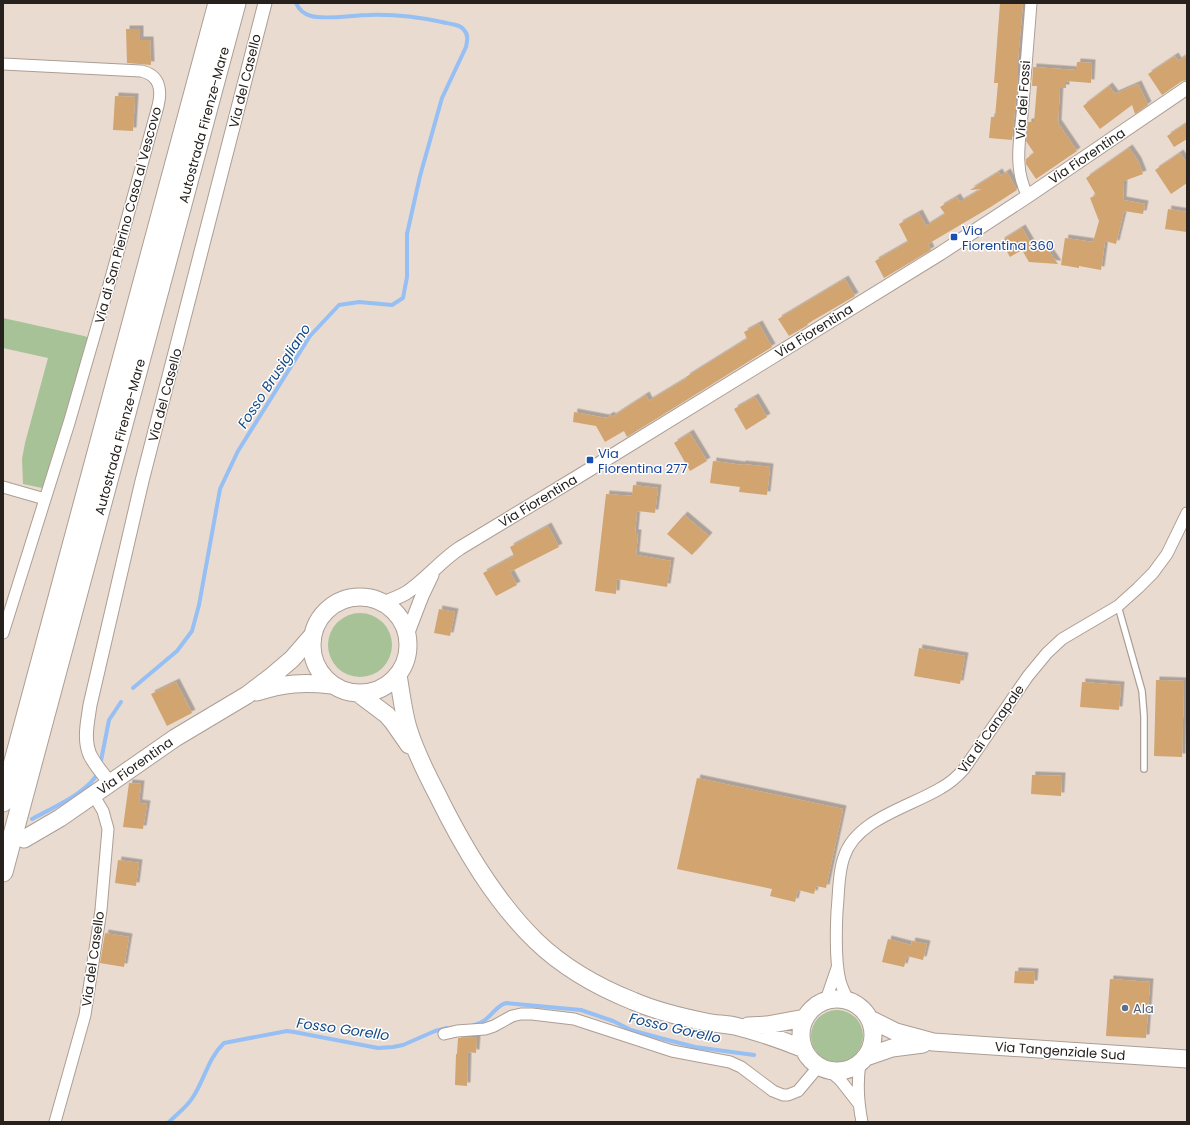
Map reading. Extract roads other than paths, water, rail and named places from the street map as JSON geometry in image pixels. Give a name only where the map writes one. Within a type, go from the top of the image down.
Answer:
[{"type":"highway","name":"Autostrada Firenze-Mare","points":[[3,802],[218,3]]},
{"type":"highway","name":"Autostrada Firenze-Mare","points":[[3,872],[236,3]]},
{"type":"main road","points":[[368,597],[383,603],[399,616],[407,635],[408,652],[403,668],[389,684],[377,691],[359,694],[348,693],[332,685],[321,674],[313,660],[311,644],[314,628],[323,614],[335,603],[347,599],[368,597]]},
{"type":"main road","name":"Via Fiorentina","points":[[24,839],[94,796],[110,783],[175,738],[247,695],[272,676],[292,658],[312,636]]},
{"type":"main road","points":[[398,675],[408,727],[419,759],[448,817],[496,895],[537,942],[589,980],[634,1002],[682,1017],[735,1026],[804,1049]]},
{"type":"main road","name":"Via Fiorentina","points":[[247,695],[272,687],[292,684],[332,685]]},
{"type":"main road","points":[[359,694],[387,715],[419,759]]},
{"type":"main road","points":[[824,1068],[810,1059],[804,1049],[801,1033],[802,1025],[805,1018],[814,1007],[826,1000],[848,1000]]},
{"type":"main road","name":"Via Tangenziale Sud","points":[[848,1000],[859,1006],[870,1019],[896,1032],[933,1042],[1187,1059]]},
{"type":"main road","points":[[735,1026],[766,1025],[805,1018]]},
{"type":"main road","points":[[863,1060],[870,1050],[873,1039],[870,1019]]},
{"type":"main road","name":"Via Tangenziale Sud","points":[[824,1068],[838,1071],[846,1070],[863,1060],[892,1048],[933,1042]]},
{"type":"street","name":"Via del Casello","points":[[110,783],[90,753],[86,736],[90,705],[142,481],[266,3]]},
{"type":"street","name":"Via dei Fossi","points":[[1028,196],[1023,188],[1019,166],[1031,3]]},
{"type":"street","name":"Via di San Pierino Casa al Vescovo","points":[[3,64],[141,71],[152,75],[159,84],[160,89],[158,106],[109,286],[71,416],[3,633]]},
{"type":"street","name":"Via Fiorentina","points":[[383,603],[406,593],[448,556],[460,548],[934,257],[1028,196],[1187,88]]},
{"type":"street","points":[[3,487],[45,499]]},
{"type":"street","name":"Via di Canapale","points":[[848,1000],[842,986],[837,966],[837,921],[840,873],[844,857],[849,846],[856,836],[880,819],[940,789],[954,780],[964,769],[1028,676],[1047,653],[1062,639],[1118,606],[1153,574],[1168,554],[1187,513]]},
{"type":"street","name":"Via Fiorentina","points":[[407,635],[426,587],[437,567]]},
{"type":"street","name":"Via del Casello","points":[[55,1122],[85,1015],[101,910],[108,828],[103,811],[94,796]]},
{"type":"street","points":[[826,1000],[837,966]]},
{"type":"street","points":[[444,1034],[457,1031],[486,1029],[512,1016],[520,1014],[574,1019],[672,1051],[730,1062],[741,1067],[773,1091],[783,1095],[788,1095],[798,1091],[824,1068],[841,1081],[859,1105]]},
{"type":"street","points":[[862,1122],[859,1105],[858,1080],[863,1060]]},
{"type":"lane","points":[[1118,606],[1142,691],[1144,716],[1144,769]]},
{"type":"waterway","name":"Fosso Brusigliano","points":[[133,688],[177,651],[192,631],[199,605],[220,489],[238,451],[310,336],[339,305],[359,302],[392,305],[403,298],[407,277],[407,234],[420,176],[442,98],[466,47],[466,32],[460,26],[454,24],[397,15],[317,17],[304,13],[300,10],[296,3]]},
{"type":"waterway","name":"Fosso Brusigliano","points":[[100,766],[109,720],[121,702]]},
{"type":"waterway","name":"Fosso Brusigliano","points":[[32,819],[79,793],[94,779],[98,772]]},
{"type":"waterway","name":"Fosso Gorello","points":[[474,1025],[480,1023],[498,1007],[506,1003],[581,1010],[613,1021],[631,1030],[660,1038],[695,1047],[754,1055]]},
{"type":"waterway","name":"Fosso Gorello","points":[[169,1122],[191,1101],[210,1062],[224,1043],[287,1031],[378,1048],[393,1047],[403,1045],[435,1031],[447,1028]]},
{"type":"place","name":"Via Fiorentina 360","points":[[954,237]]},
{"type":"place","name":"Via Fiorentina 277","points":[[590,460]]},
{"type":"place","name":"Ala","points":[[1125,1008]]}]
